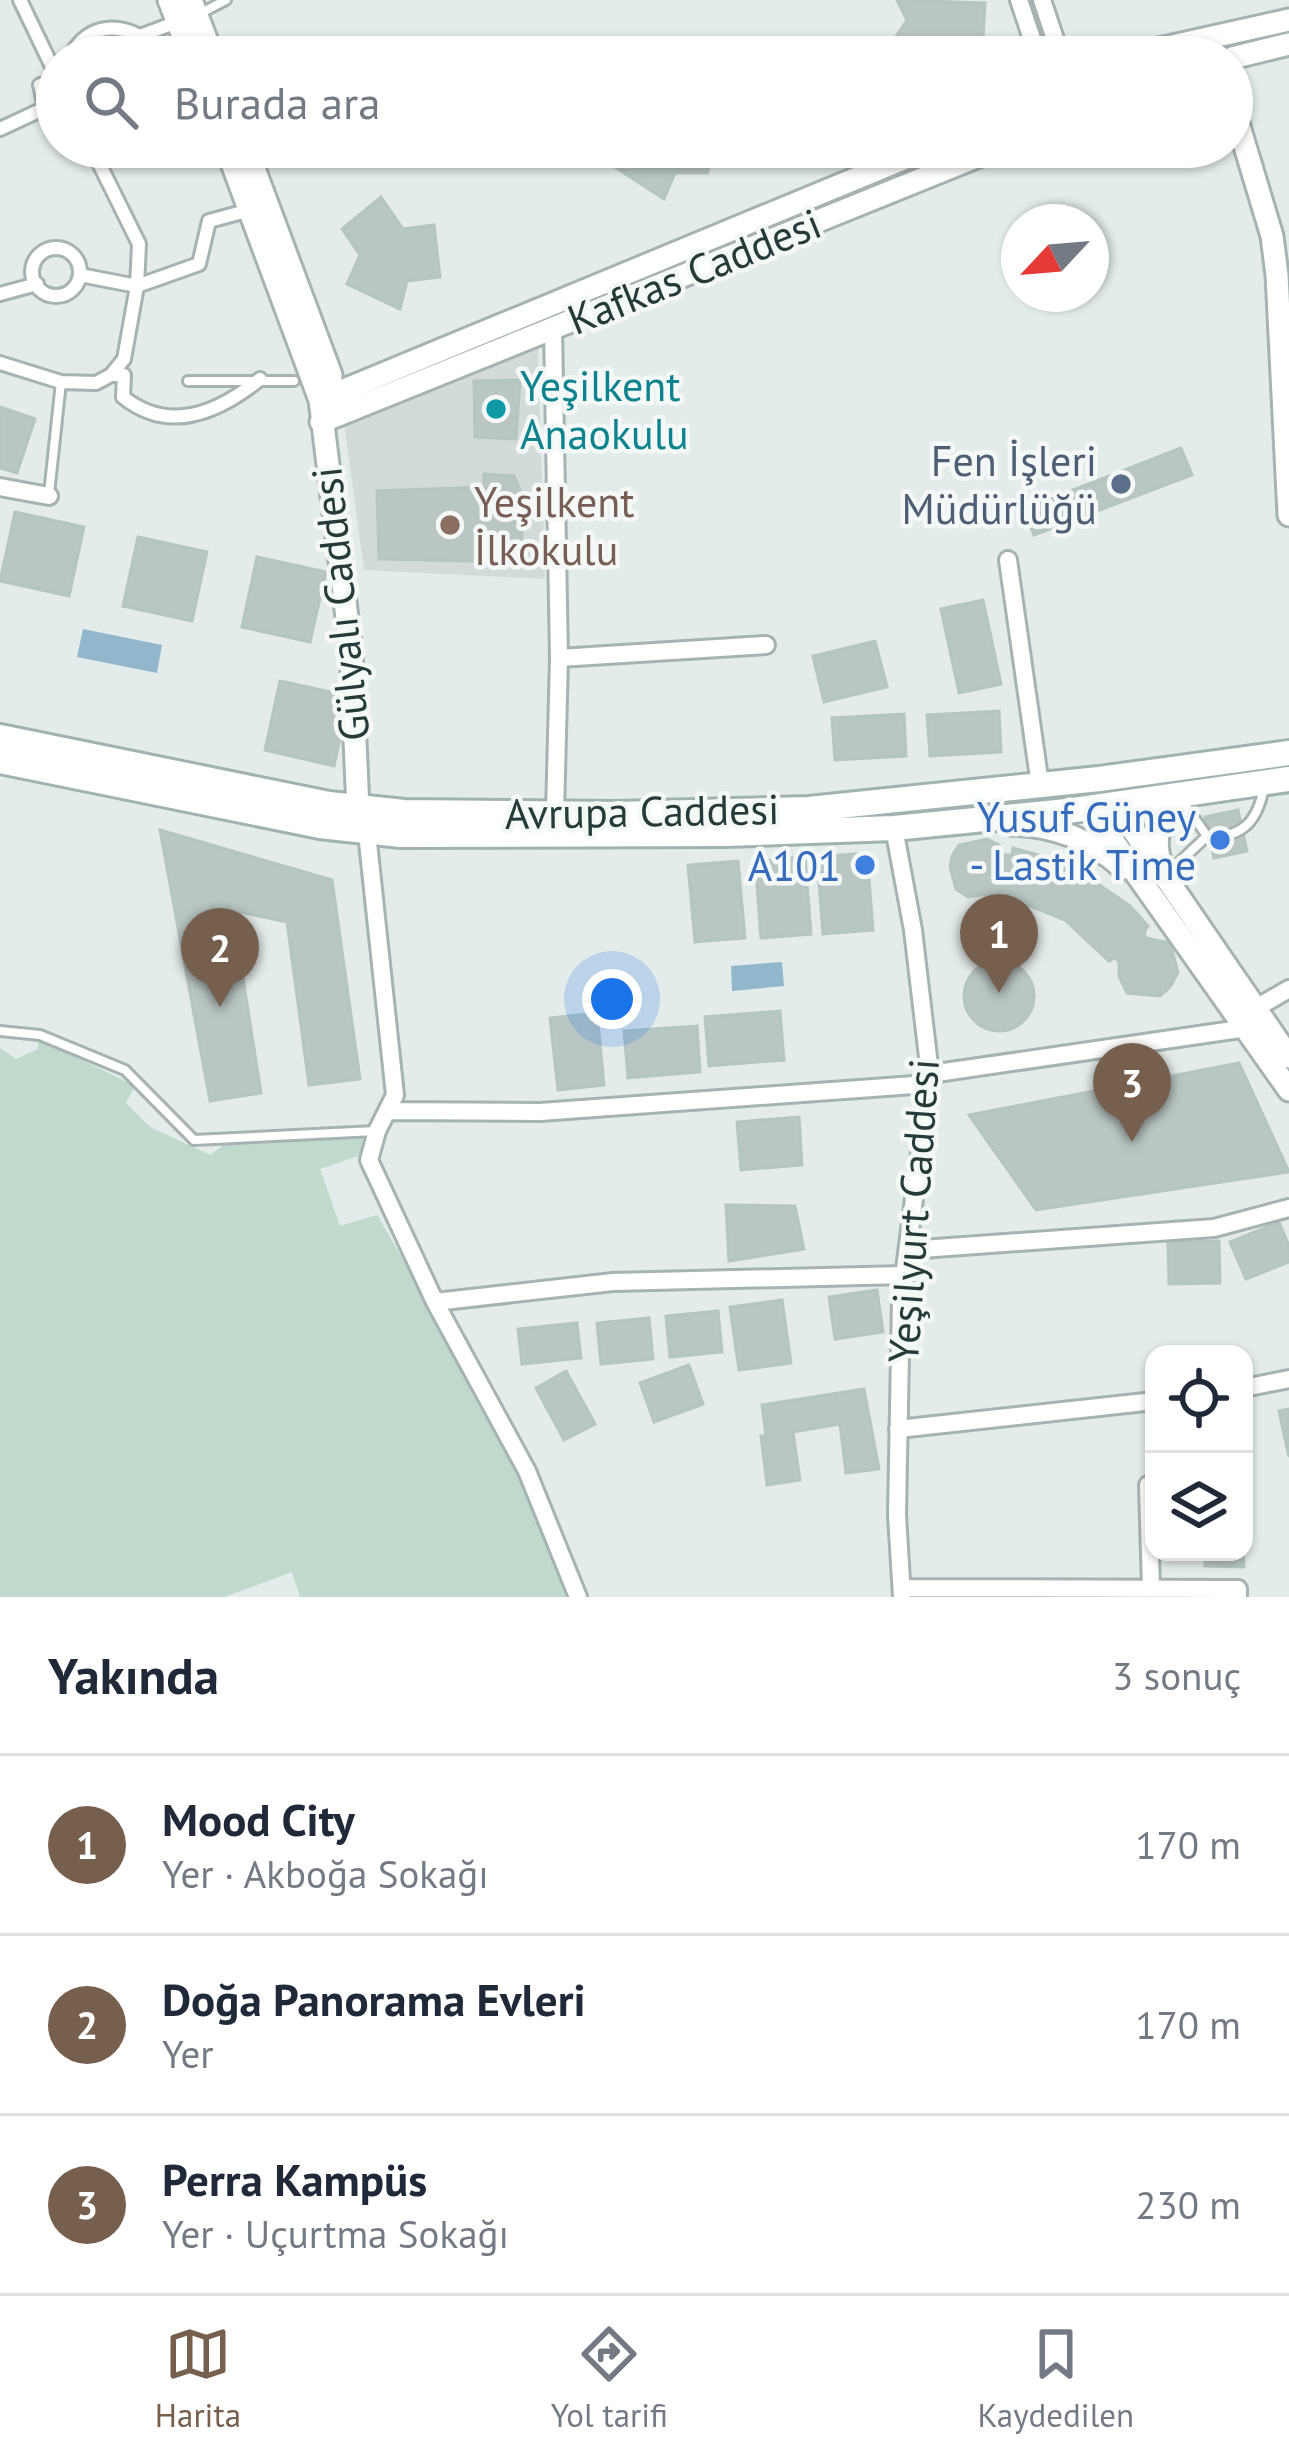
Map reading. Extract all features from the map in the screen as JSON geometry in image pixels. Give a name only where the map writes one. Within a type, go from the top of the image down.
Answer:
[{"type":"main road","name":"Avrupa Caddesi","points":[[0,736],[362,821],[809,809],[1100,779],[1289,753]]},
{"type":"main road","name":"Avrupa Caddesi","points":[[0,761],[362,821],[726,834],[893,828],[1106,806],[1277,780]]},
{"type":"main road","points":[[1100,779],[1106,806]]},
{"type":"street","points":[[20,0],[37,36]]},
{"type":"street","points":[[169,0],[189,12]]},
{"type":"street","points":[[1019,0],[1031,36]]},
{"type":"street","points":[[1042,0],[1054,36]]},
{"type":"street","points":[[142,36],[189,12]]},
{"type":"street","points":[[1246,36],[1289,20]]},
{"type":"street","points":[[85,36],[106,27],[138,36]]},
{"type":"street","points":[[1253,53],[1289,44]]},
{"type":"street","points":[[0,129],[36,112]]},
{"type":"street","points":[[0,363],[61,382],[96,383],[112,375],[124,359],[139,244],[102,168]]},
{"type":"street","name":"Gülyalı Caddesi","points":[[234,168],[320,411],[351,650],[362,821]]},
{"type":"street","name":"Gülyalı Caddesi","points":[[254,168],[332,375],[320,411]]},
{"type":"street","name":"Kafkas Caddesi","points":[[320,411],[883,168]]},
{"type":"street","name":"Kafkas Caddesi","points":[[320,411],[553,328],[949,168]]},
{"type":"street","points":[[1252,168],[1272,236],[1286,352],[1289,515]]},
{"type":"street","points":[[80,275],[137,286],[200,264],[208,220],[250,211]]},
{"type":"street","points":[[52,247],[69,251],[80,275],[79,283],[62,296],[41,292],[31,275],[35,257],[52,247]]},
{"type":"street","points":[[0,294],[37,284]]},
{"type":"street","points":[[553,328],[559,658],[555,813]]},
{"type":"street","points":[[112,375],[124,375],[123,397],[137,408],[180,418],[239,396],[260,379]]},
{"type":"street","points":[[0,487],[49,496]]},
{"type":"street","points":[[1008,560],[1040,785]]},
{"type":"street","points":[[559,658],[766,645]]},
{"type":"street","points":[[1161,889],[1158,827],[1179,795]]},
{"type":"street","points":[[1106,806],[1101,824],[1161,889],[1251,1018],[1289,1090]]},
{"type":"street","points":[[974,818],[1073,835],[1161,889]]},
{"type":"street","points":[[362,821],[395,1095],[369,1160],[435,1302],[526,1471],[578,1597]]},
{"type":"street","name":"Yeşilyurt Caddesi","points":[[893,828],[913,930],[929,1079],[904,1275],[897,1515],[902,1593]]},
{"type":"street","points":[[390,1111],[540,1112],[929,1079],[1251,1018],[1289,989]]},
{"type":"street","points":[[1251,1018],[1289,1057]]},
{"type":"street","points":[[908,1250],[1214,1228],[1289,1208]]},
{"type":"street","points":[[435,1302],[613,1282],[904,1275]]},
{"type":"street","points":[[1253,1386],[1289,1379]]},
{"type":"street","points":[[898,1429],[1145,1402]]},
{"type":"street","points":[[1150,1561],[1151,1589]]},
{"type":"street","points":[[902,1593],[1238,1589],[1238,1597]]},
{"type":"lane","points":[[189,12],[226,0]]},
{"type":"lane","points":[[188,381],[294,380]]},
{"type":"lane","points":[[49,496],[61,382]]},
{"type":"lane","points":[[1161,889],[1172,866],[1207,836],[1243,831],[1277,780]]},
{"type":"lane","points":[[1179,795],[1207,836]]},
{"type":"lane","points":[[0,1031],[40,1034],[125,1070],[194,1140],[377,1131]]},
{"type":"shaded area","points":[[538,347],[545,579],[364,570],[344,423]]},
{"type":"green space","points":[[38,1038],[135,1086],[126,1103],[150,1127],[210,1155],[226,1143],[363,1135],[361,1155],[320,1169],[340,1226],[377,1215],[520,1473],[571,1597],[300,1597],[292,1572],[224,1597],[0,1597],[0,1048],[16,1059],[38,1049]]},
{"type":"water","points":[[83,629],[162,645],[157,673],[77,657]]},
{"type":"water","points":[[782,962],[784,986],[732,991],[731,966]]},
{"type":"building","points":[[897,0],[985,3],[983,36],[896,36],[907,20]]},
{"type":"building","points":[[617,168],[708,168],[708,173],[675,173],[664,199]]},
{"type":"building","points":[[381,197],[403,229],[434,225],[440,277],[407,281],[400,309],[347,284],[360,255],[342,229]]},
{"type":"building","name":"Yeşilkent Anaokulu","points":[[520,380],[516,439],[475,437],[474,381]]},
{"type":"building","points":[[0,407],[35,419],[17,473],[0,468]]},
{"type":"building","points":[[1181,448],[1192,475],[1034,535],[1024,509]]},
{"type":"building","name":"Yeşilkent İlkokulu","points":[[484,474],[514,476],[520,490],[523,562],[379,559],[377,491],[484,487]]},
{"type":"building","points":[[15,512],[84,527],[69,596],[0,581]]},
{"type":"building","points":[[138,537],[207,552],[192,621],[123,606]]},
{"type":"building","points":[[257,557],[326,572],[310,642],[242,627]]},
{"type":"building","points":[[983,600],[1001,684],[959,693],[941,609]]},
{"type":"building","points":[[875,641],[887,687],[824,702],[813,656]]},
{"type":"building","points":[[280,681],[349,696],[334,766],[265,750]]},
{"type":"building","points":[[999,711],[1001,752],[930,756],[927,715]]},
{"type":"building","points":[[904,714],[906,756],[835,760],[832,718]]},
{"type":"building","points":[[1238,810],[1247,851],[1214,858],[1205,817]]},
{"type":"building","points":[[160,830],[332,880],[360,1079],[309,1085],[287,922],[216,907],[213,917],[218,917],[221,935],[236,934],[261,1093],[210,1101]]},
{"type":"building","points":[[987,839],[999,845],[1004,855],[1012,855],[1013,848],[1067,863],[1130,906],[1148,926],[1146,938],[1170,943],[1178,972],[1170,987],[1160,996],[1127,993],[1115,957],[1109,961],[1065,920],[1001,901],[1003,892],[968,897],[956,889],[952,856],[959,845]]},
{"type":"building","points":[[867,853],[873,930],[823,934],[817,857]]},
{"type":"building","points":[[805,857],[811,934],[761,938],[755,861]]},
{"type":"building","points":[[738,861],[745,938],[695,942],[688,865]]},
{"type":"building","points":[[999,961],[1023,972],[1034,996],[1023,1020],[999,1031],[975,1020],[964,996],[975,972]]},
{"type":"building","points":[[780,1011],[784,1060],[709,1066],[705,1017]]},
{"type":"building","points":[[597,1013],[604,1085],[558,1090],[550,1018]]},
{"type":"building","points":[[697,1026],[700,1072],[628,1078],[624,1031]]},
{"type":"building","points":[[1239,1063],[1289,1172],[1036,1210],[969,1115]]},
{"type":"building","points":[[799,1117],[802,1165],[741,1170],[737,1122]]},
{"type":"building","points":[[726,1205],[795,1206],[804,1249],[729,1261]]},
{"type":"building","points":[[1279,1222],[1289,1246],[1289,1262],[1246,1279],[1230,1242]]},
{"type":"building","points":[[1219,1241],[1220,1283],[1169,1284],[1168,1242]]},
{"type":"building","points":[[877,1290],[883,1332],[835,1339],[829,1297]]},
{"type":"building","points":[[782,1300],[791,1363],[739,1370],[730,1307]]},
{"type":"building","points":[[718,1311],[722,1352],[670,1357],[666,1316]]},
{"type":"building","points":[[649,1318],[653,1359],[601,1364],[597,1323]]},
{"type":"building","points":[[577,1323],[581,1358],[522,1364],[518,1329]]},
{"type":"building","points":[[689,1365],[703,1404],[654,1422],[640,1383]]},
{"type":"building","points":[[566,1371],[595,1424],[564,1440],[536,1388]]},
{"type":"building","points":[[864,1389],[879,1469],[846,1473],[840,1424],[793,1432],[800,1480],[767,1485],[762,1405]]},
{"type":"building","points":[[1289,1409],[1289,1457],[1279,1411]]},
{"type":"building","points":[[1205,1561],[1244,1561],[1244,1567],[1205,1566]]},
{"type":"place","name":"Yeşilkent Anaokulu","points":[[496,409]]},
{"type":"place","name":"Fen İşleri Müdürlüğü","points":[[1121,484]]},
{"type":"place","name":"Yeşilkent İlkokulu","points":[[450,525]]},
{"type":"place","name":"Yusuf Güney - Lastik Time","points":[[1220,840]]},
{"type":"place","name":"A101","points":[[865,865]]},
{"type":"place","name":"Mood City","points":[[999,993]]},
{"type":"place","name":"Doğa Panorama Evleri","points":[[220,1007]]},
{"type":"place","name":"Perra Kampüs","points":[[1132,1142]]}]
